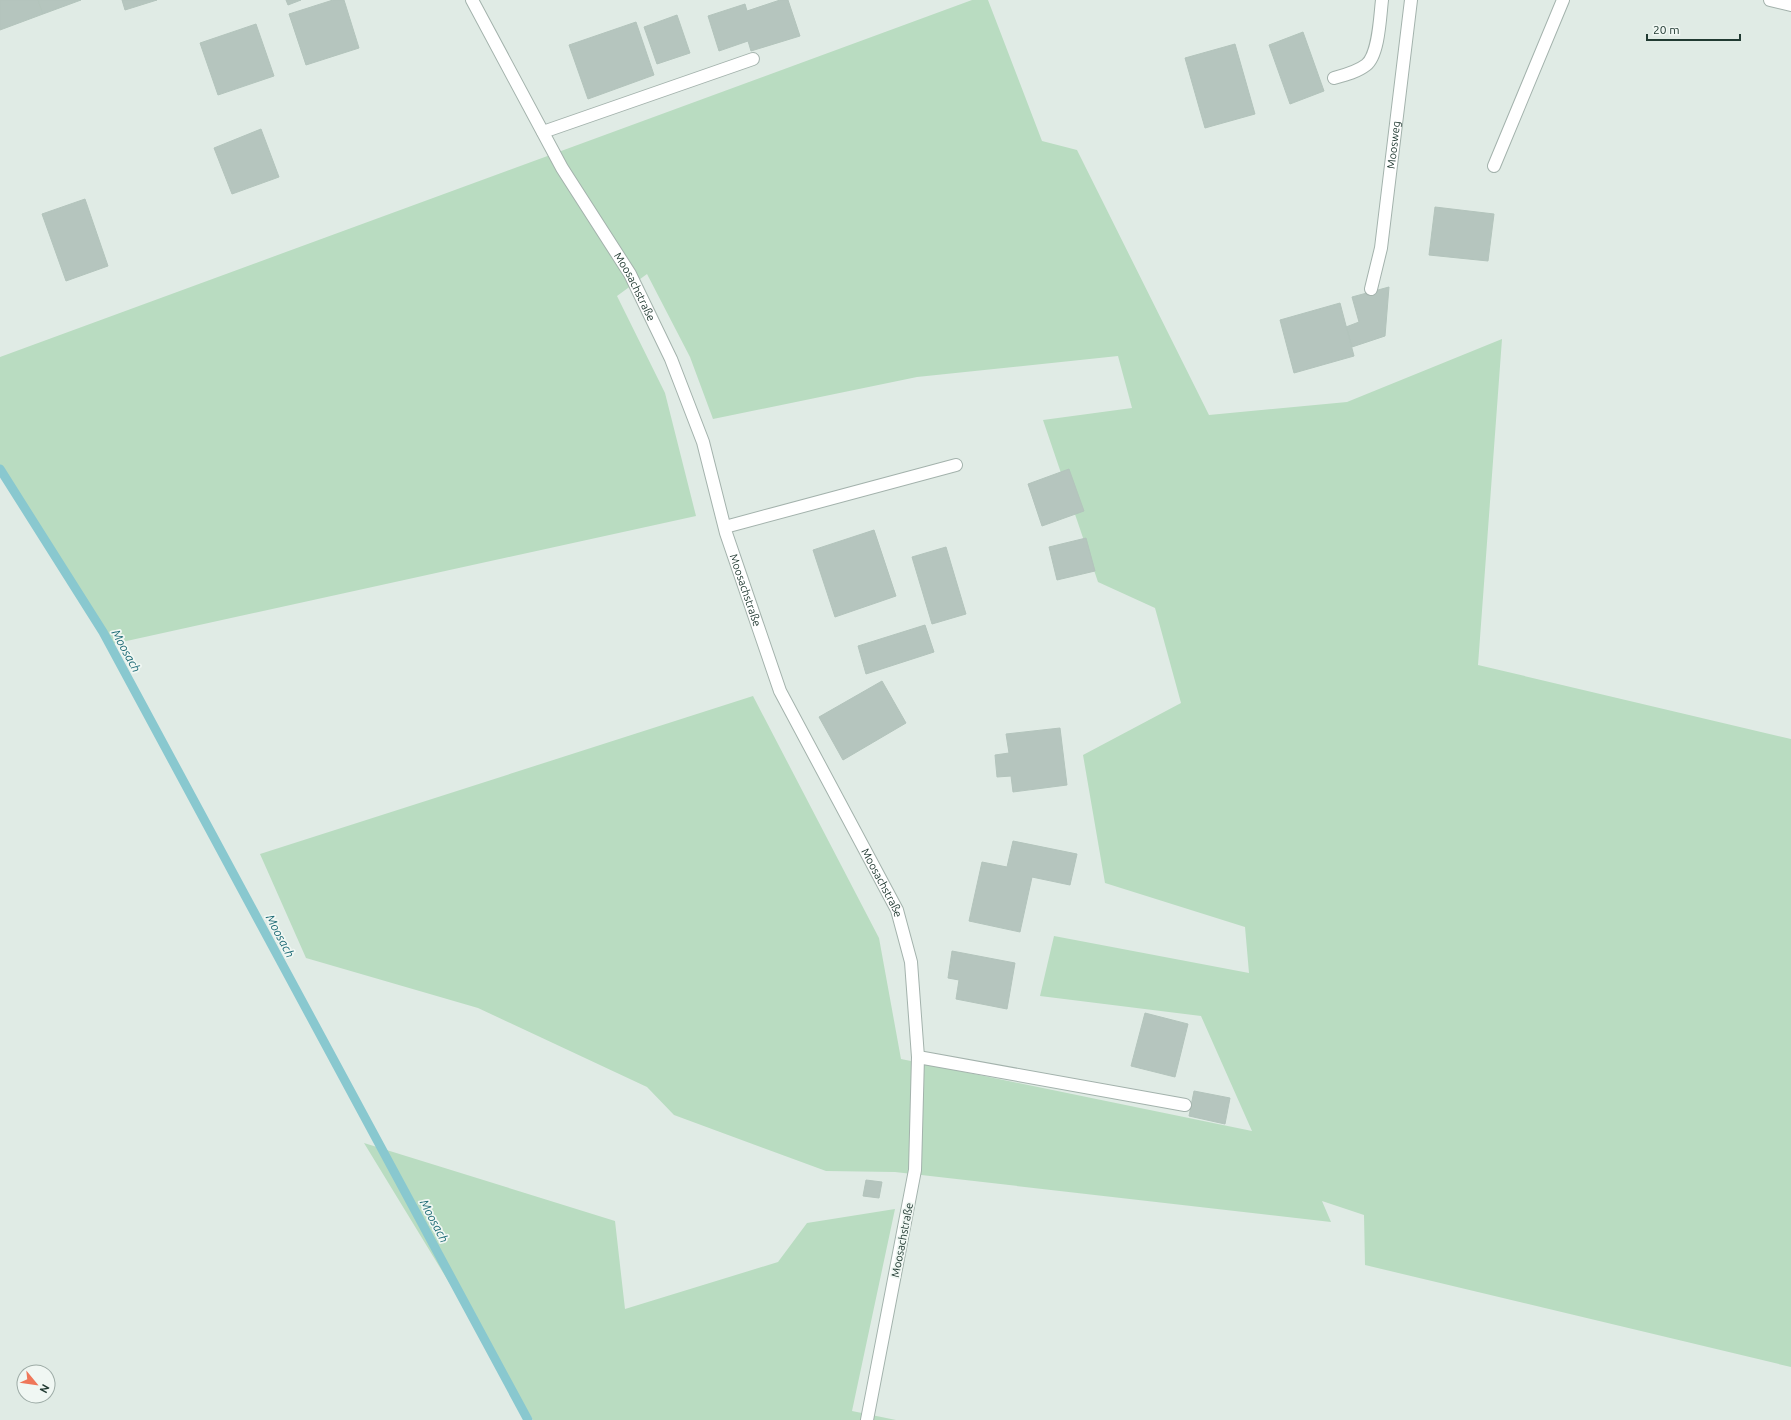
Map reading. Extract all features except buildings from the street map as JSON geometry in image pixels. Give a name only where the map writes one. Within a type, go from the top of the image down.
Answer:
[{"type":"street","name":"Moosachstraße","points":[[472,0],[562,168],[630,274],[671,359],[703,442],[725,527],[780,691],[897,910],[911,962],[918,1057],[915,1170],[867,1420]]},
{"type":"street","points":[[1334,78],[1359,70],[1368,64],[1375,51],[1382,0]]},
{"type":"street","name":"Moosweg","points":[[1371,289],[1381,248],[1411,0]]},
{"type":"street","points":[[1494,166],[1563,0]]},
{"type":"street","points":[[1770,0],[1791,5]]},
{"type":"street","points":[[543,132],[753,59]]},
{"type":"street","points":[[725,527],[956,465]]},
{"type":"street","points":[[918,1057],[1186,1105]]},
{"type":"green space","points":[[972,0],[988,0],[1042,141],[1077,150],[1209,415],[1347,402],[1502,339],[1478,665],[1791,739],[1791,1367],[1365,1265],[1364,1215],[1322,1201],[1331,1222],[895,1172],[826,1171],[674,1115],[647,1087],[478,1008],[306,958],[260,854],[753,696],[879,938],[901,1059],[1252,1131],[1201,1016],[1040,996],[1054,936],[1249,973],[1245,927],[1105,883],[1083,755],[1181,703],[1155,608],[1098,582],[1043,420],[1132,408],[1118,356],[917,377],[713,419],[690,357],[647,274],[617,296],[665,393],[696,516],[113,644],[0,465],[0,357]]},
{"type":"green space","points":[[364,1143],[615,1221],[625,1309],[778,1262],[807,1223],[895,1209],[852,1411],[896,1420],[533,1420]]},
{"type":"waterway","name":"Moosach","points":[[0,469],[103,632],[528,1420]]}]
